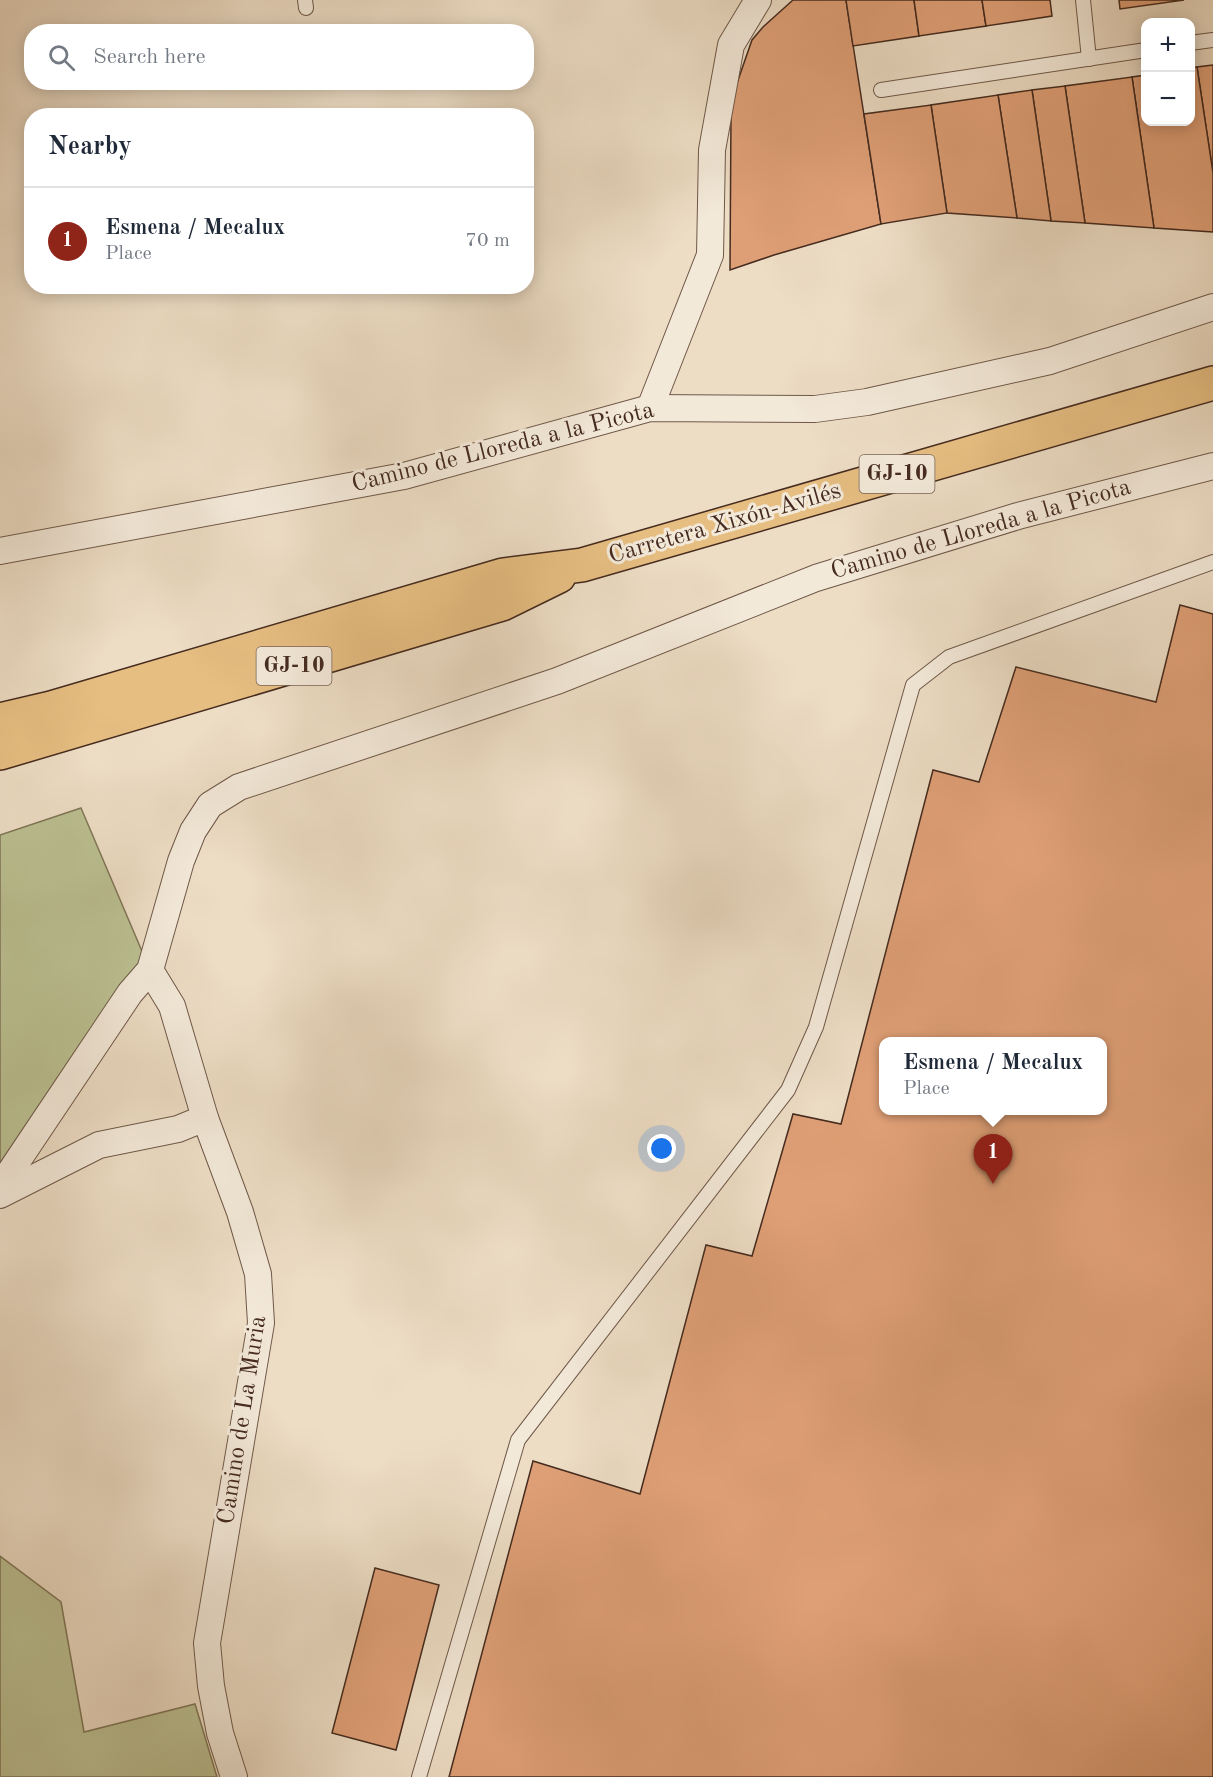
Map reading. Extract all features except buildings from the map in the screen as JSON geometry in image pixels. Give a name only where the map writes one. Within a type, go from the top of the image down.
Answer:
[{"type":"highway","name":"Carretera Xixón-Avilés","points":[[582,565],[1213,383]]},
{"type":"highway","name":"GJ-10","points":[[0,720],[51,708],[503,574],[582,565]]},
{"type":"highway","name":"GJ-10","points":[[0,753],[502,604],[582,565]]},
{"type":"street","points":[[650,408],[710,255],[712,150],[731,45],[758,0]]},
{"type":"street","name":"Camino de Lloreda a la Picota","points":[[0,551],[404,476],[650,408],[815,409],[867,402],[1050,361],[1213,307]]},
{"type":"street","name":"Camino de Lloreda a la Picota","points":[[150,970],[181,861],[193,831],[210,805],[239,788],[557,681],[816,578],[1018,516],[1213,466]]},
{"type":"street","points":[[0,1187],[130,993],[150,970]]},
{"type":"street","name":"Camino de La Muria","points":[[150,970],[172,1006],[205,1118],[240,1212],[258,1274],[261,1323],[207,1643],[211,1686],[220,1733],[234,1777]]},
{"type":"street","points":[[0,1195],[99,1145],[178,1130],[205,1118]]},
{"type":"lane","points":[[1083,0],[1089,59]]},
{"type":"lane","points":[[1195,42],[1213,39]]},
{"type":"lane","points":[[881,90],[1141,51]]},
{"type":"lane","points":[[419,1777],[518,1440],[788,1090],[816,1027],[913,685],[949,657],[1213,562]]},
{"type":"green space","points":[[81,808],[144,956],[0,1166],[0,835]]},
{"type":"green space","points":[[0,1556],[61,1602],[84,1732],[195,1704],[217,1777],[0,1777]]},
{"type":"place","name":"Esmena / Mecalux","points":[[993,1184]]}]
